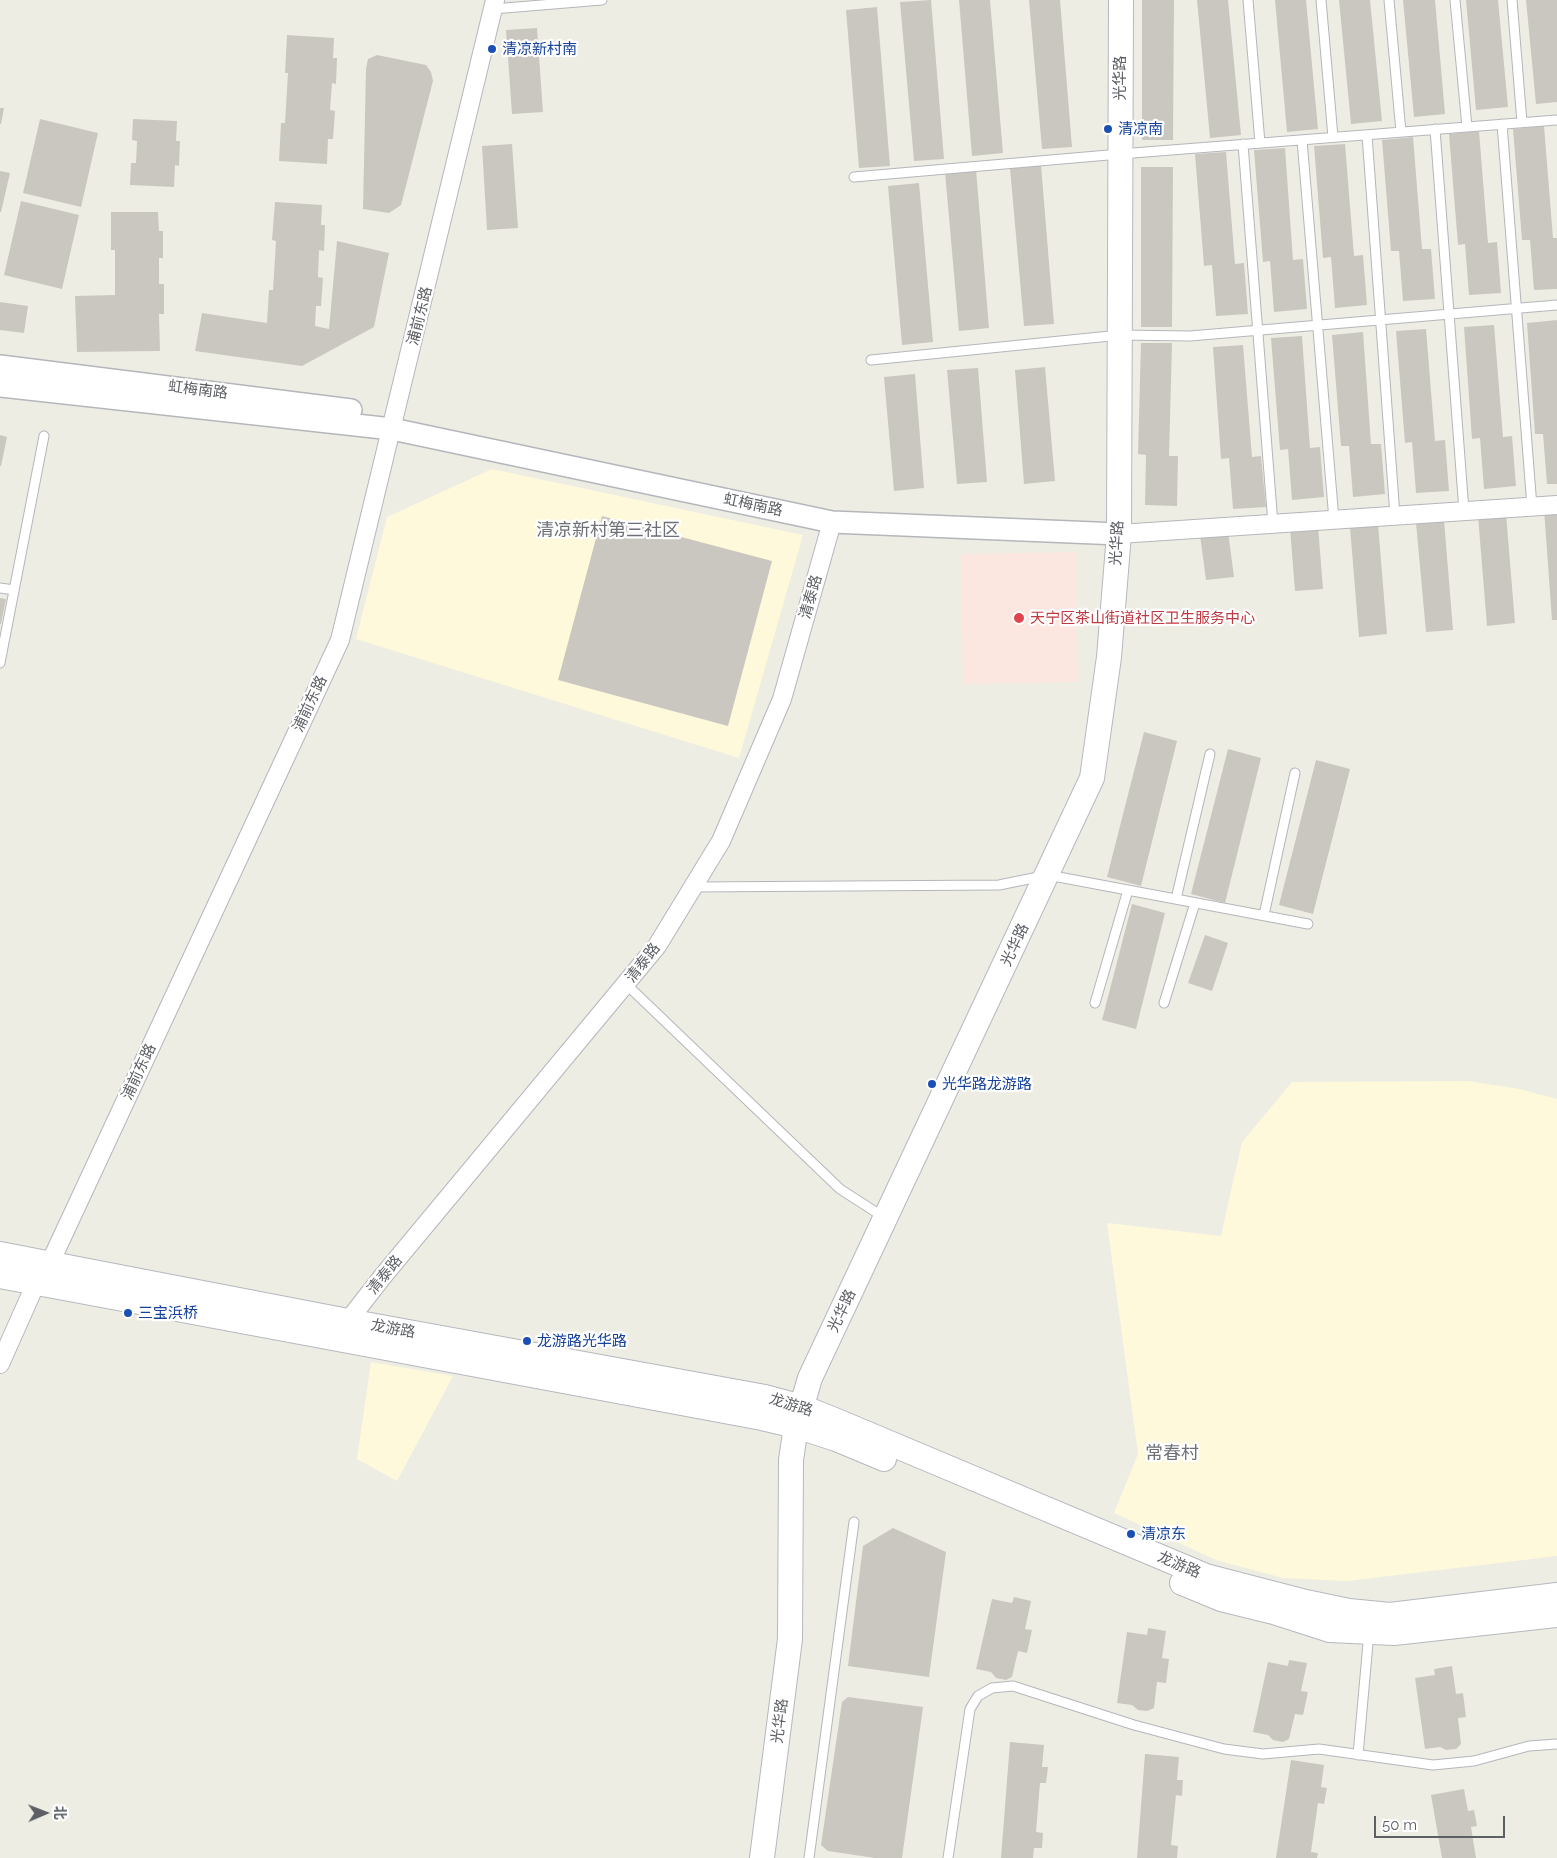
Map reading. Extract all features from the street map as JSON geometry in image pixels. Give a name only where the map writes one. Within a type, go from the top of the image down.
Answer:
[{"type":"main road","name":"光华路","points":[[762,1858],[790,1639],[791,1460],[799,1416],[810,1378],[1092,778],[1109,657],[1119,534],[1121,0]]},
{"type":"main road","name":"龙游路","points":[[0,1254],[50,1263],[346,1331]]},
{"type":"main road","name":"龙游路","points":[[0,1276],[346,1331],[799,1416],[1206,1576],[1349,1611],[1390,1615],[1557,1595]]},
{"type":"main road","name":"龙游路","points":[[799,1416],[836,1439],[1221,1599],[1330,1630],[1394,1633],[1557,1615]]},
{"type":"street","name":"浦前东路","points":[[0,1364],[36,1283],[50,1263],[340,640],[494,4]]},
{"type":"street","name":"虹梅南路","points":[[0,366],[356,411],[392,429]]},
{"type":"street","name":"虹梅南路","points":[[0,386],[392,429],[832,522],[1119,534]]},
{"type":"street","points":[[1119,534],[1557,505]]},
{"type":"street","name":"清泰路","points":[[346,1331],[383,1276],[657,946],[721,841],[782,699],[832,522]]},
{"type":"lane","points":[[494,4],[602,0]]},
{"type":"lane","points":[[1248,0],[1260,143]]},
{"type":"lane","points":[[1321,0],[1333,137]]},
{"type":"lane","points":[[1389,0],[1401,132]]},
{"type":"lane","points":[[1455,0],[1467,127]]},
{"type":"lane","points":[[1512,0],[1522,122]]},
{"type":"lane","points":[[854,177],[1557,120]]},
{"type":"lane","points":[[1502,124],[1532,507]]},
{"type":"lane","points":[[1435,129],[1464,511]]},
{"type":"lane","points":[[1368,135],[1395,516]]},
{"type":"lane","points":[[1302,140],[1334,520]]},
{"type":"lane","points":[[1243,144],[1273,524]]},
{"type":"lane","points":[[871,360],[1120,336],[1190,336],[1557,305]]},
{"type":"lane","points":[[0,663],[44,436]]},
{"type":"lane","points":[[0,588],[14,590]]},
{"type":"lane","points":[[1176,899],[1210,754]]},
{"type":"lane","points":[[1264,916],[1295,773]]},
{"type":"lane","points":[[693,887],[999,885],[1048,875],[1308,924]]},
{"type":"lane","points":[[1095,1003],[1128,890]]},
{"type":"lane","points":[[1164,1003],[1195,902]]},
{"type":"lane","points":[[626,984],[840,1189],[886,1219]]},
{"type":"lane","points":[[809,1858],[854,1522]]},
{"type":"lane","points":[[1358,1755],[1370,1632]]},
{"type":"lane","points":[[948,1858],[970,1708],[978,1696],[992,1688],[1012,1686],[1134,1725],[1224,1749],[1263,1754],[1319,1749],[1434,1765],[1474,1761],[1529,1746],[1557,1744]]},
{"type":"shaded area","points":[[492,469],[803,535],[739,758],[356,639],[387,517]]},
{"type":"shaded area","name":"天宁区茶山街道社区卫生服务中心","points":[[1075,552],[1077,682],[963,684],[961,554]]},
{"type":"shaded area","points":[[1468,1081],[1519,1089],[1557,1099],[1557,1556],[1347,1581],[1283,1578],[1216,1560],[1114,1513],[1138,1454],[1107,1223],[1221,1236],[1242,1142],[1292,1082]]},
{"type":"shaded area","points":[[371,1362],[453,1376],[397,1481],[357,1459]]},
{"type":"building","points":[[931,0],[944,159],[914,161],[900,2]]},
{"type":"building","points":[[959,0],[990,0],[1003,153],[972,156]]},
{"type":"building","points":[[1029,0],[1060,0],[1072,147],[1042,149]]},
{"type":"building","points":[[1142,0],[1174,0],[1173,140],[1142,140]]},
{"type":"building","points":[[1197,0],[1228,0],[1241,135],[1210,138]]},
{"type":"building","points":[[1275,0],[1306,0],[1318,129],[1287,132]]},
{"type":"building","points":[[1339,0],[1370,0],[1382,121],[1351,124]]},
{"type":"building","points":[[1403,0],[1435,0],[1445,114],[1414,117]]},
{"type":"building","points":[[1466,0],[1498,0],[1508,107],[1476,110]]},
{"type":"building","points":[[1526,0],[1557,0],[1557,102],[1536,104]]},
{"type":"building","points":[[877,7],[890,166],[859,168],[846,10]]},
{"type":"building","points":[[537,28],[543,112],[512,114],[506,30]]},
{"type":"building","points":[[287,35],[334,38],[333,58],[337,58],[336,84],[332,83],[330,110],[335,111],[333,139],[328,139],[327,164],[279,161],[281,123],[285,123],[288,73],[285,73]]},
{"type":"building","points":[[377,55],[426,65],[431,72],[433,81],[401,205],[389,213],[363,209],[366,69],[368,59]]},
{"type":"building","points":[[0,108],[4,108],[1,124],[0,124]]},
{"type":"building","points":[[40,119],[98,133],[81,207],[23,193]]},
{"type":"building","points":[[133,119],[177,121],[176,141],[180,141],[179,166],[175,165],[174,187],[130,185],[131,163],[136,163],[137,141],[132,140]]},
{"type":"building","points":[[1544,126],[1553,238],[1557,238],[1557,289],[1534,290],[1530,240],[1522,240],[1513,129]]},
{"type":"building","points":[[1479,131],[1488,243],[1497,242],[1501,293],[1469,295],[1465,244],[1458,245],[1449,134]]},
{"type":"building","points":[[1413,137],[1422,249],[1431,249],[1435,299],[1403,301],[1399,251],[1391,251],[1382,140]]},
{"type":"building","points":[[512,144],[518,228],[487,230],[482,146]]},
{"type":"building","points":[[1345,144],[1354,256],[1363,255],[1367,305],[1335,308],[1331,257],[1323,258],[1314,146]]},
{"type":"building","points":[[1285,148],[1293,260],[1303,259],[1307,309],[1274,312],[1270,261],[1263,262],[1254,150]]},
{"type":"building","points":[[1226,152],[1235,264],[1244,263],[1248,314],[1216,316],[1212,265],[1204,266],[1195,154]]},
{"type":"building","points":[[1041,165],[1054,324],[1024,326],[1010,168]]},
{"type":"building","points":[[1141,167],[1173,167],[1172,327],[1141,327]]},
{"type":"building","points":[[976,169],[989,328],[959,331],[945,172]]},
{"type":"building","points":[[0,171],[10,173],[1,212],[0,212]]},
{"type":"building","points":[[919,183],[933,342],[902,345],[888,186]]},
{"type":"building","points":[[21,201],[79,215],[62,289],[4,275]]},
{"type":"building","points":[[275,202],[322,205],[321,225],[325,225],[324,251],[319,250],[318,277],[323,278],[321,306],[316,306],[315,326],[329,329],[337,241],[389,253],[374,327],[302,366],[195,351],[202,313],[267,323],[269,290],[273,290],[276,241],[272,240]]},
{"type":"building","points":[[111,212],[158,212],[159,231],[163,231],[163,258],[159,258],[159,284],[164,284],[164,314],[159,314],[160,351],[77,352],[75,296],[115,295],[115,250],[111,250]]},
{"type":"building","points":[[0,302],[28,306],[24,333],[0,330]]},
{"type":"building","points":[[1557,320],[1557,484],[1547,484],[1543,434],[1535,434],[1527,323]]},
{"type":"building","points":[[1494,325],[1503,437],[1512,436],[1516,486],[1484,489],[1480,438],[1472,439],[1464,327]]},
{"type":"building","points":[[1426,329],[1435,441],[1445,440],[1449,491],[1416,493],[1412,442],[1405,443],[1396,331]]},
{"type":"building","points":[[1363,332],[1371,444],[1381,444],[1385,494],[1353,497],[1349,446],[1341,446],[1332,335]]},
{"type":"building","points":[[1302,336],[1310,448],[1320,447],[1324,497],[1292,500],[1288,449],[1280,450],[1271,338]]},
{"type":"building","points":[[1141,343],[1172,343],[1169,456],[1178,456],[1177,506],[1145,505],[1146,455],[1138,454]]},
{"type":"building","points":[[1243,345],[1252,457],[1261,456],[1266,507],[1233,509],[1229,458],[1221,459],[1213,347]]},
{"type":"building","points":[[1045,367],[1055,481],[1024,484],[1015,370]]},
{"type":"building","points":[[978,368],[987,482],[957,484],[947,370]]},
{"type":"building","points":[[915,374],[924,488],[894,491],[884,377]]},
{"type":"building","points":[[0,435],[7,437],[1,466],[0,466]]},
{"type":"building","points":[[1557,508],[1557,620],[1552,620],[1544,509]]},
{"type":"building","points":[[1506,514],[1515,623],[1487,626],[1478,516]]},
{"type":"building","points":[[602,516],[772,561],[728,726],[558,680]]},
{"type":"building","points":[[1444,520],[1453,630],[1426,632],[1416,523]]},
{"type":"building","points":[[1378,524],[1387,634],[1359,637],[1350,527]]},
{"type":"building","points":[[1318,526],[1323,589],[1295,591],[1290,528]]},
{"type":"building","points":[[1228,531],[1234,577],[1206,580],[1200,535]]},
{"type":"building","points":[[0,598],[6,599],[1,624],[0,624]]},
{"type":"building","points":[[1144,732],[1177,741],[1141,886],[1107,877]]},
{"type":"building","points":[[1228,749],[1261,758],[1225,903],[1191,894]]},
{"type":"building","points":[[1316,760],[1350,769],[1313,914],[1279,905]]},
{"type":"building","points":[[1132,904],[1165,913],[1136,1029],[1102,1020]]},
{"type":"building","points":[[1205,935],[1228,943],[1212,991],[1188,983]]},
{"type":"building","points":[[893,1528],[946,1552],[929,1677],[848,1666],[863,1546]]},
{"type":"building","points":[[1014,1597],[1031,1601],[1025,1629],[1032,1630],[1027,1653],[1018,1651],[1012,1677],[1006,1680],[996,1678],[991,1672],[976,1669],[992,1599],[1012,1603]]},
{"type":"building","points":[[1148,1628],[1166,1631],[1162,1658],[1169,1659],[1166,1683],[1157,1682],[1154,1708],[1147,1711],[1138,1710],[1132,1705],[1117,1703],[1127,1632],[1147,1635]]},
{"type":"building","points":[[1289,1660],[1307,1663],[1301,1691],[1308,1692],[1303,1715],[1295,1714],[1289,1739],[1283,1742],[1273,1740],[1268,1735],[1253,1732],[1268,1662],[1288,1666]]},
{"type":"building","points":[[1452,1666],[1456,1694],[1463,1693],[1466,1717],[1458,1718],[1461,1744],[1456,1749],[1446,1750],[1440,1747],[1425,1749],[1415,1678],[1435,1675],[1434,1669]]},
{"type":"building","points":[[848,1697],[923,1707],[902,1858],[875,1858],[828,1851],[821,1845],[842,1702]]},
{"type":"building","points":[[1010,1742],[1044,1745],[1042,1767],[1048,1767],[1046,1783],[1040,1783],[1036,1832],[1043,1833],[1042,1848],[1034,1848],[1033,1858],[1001,1858]]},
{"type":"building","points":[[1145,1754],[1179,1757],[1177,1780],[1183,1780],[1182,1796],[1176,1795],[1171,1845],[1178,1846],[1177,1858],[1137,1858]]},
{"type":"building","points":[[1291,1760],[1324,1765],[1321,1787],[1327,1788],[1324,1804],[1318,1803],[1311,1852],[1318,1853],[1317,1858],[1276,1858]]},
{"type":"building","points":[[1464,1789],[1468,1811],[1474,1810],[1477,1826],[1471,1827],[1476,1858],[1442,1858],[1431,1795]]},
{"type":"place","name":"清凉新村南","points":[[492,49]]},
{"type":"place","name":"清凉南","points":[[1108,129]]},
{"type":"place","name":"天宁区茶山街道社区卫生服务中心","points":[[1019,618]]},
{"type":"place","name":"光华路龙游路","points":[[932,1084]]},
{"type":"place","name":"三宝浜桥","points":[[128,1313]]},
{"type":"place","name":"龙游路光华路","points":[[527,1341]]},
{"type":"place","name":"清凉东","points":[[1131,1534]]},
{"type":"district","name":"清凉新村第三社区","points":[[608,531]]},
{"type":"district","name":"常春村","points":[[1172,1454]]}]
